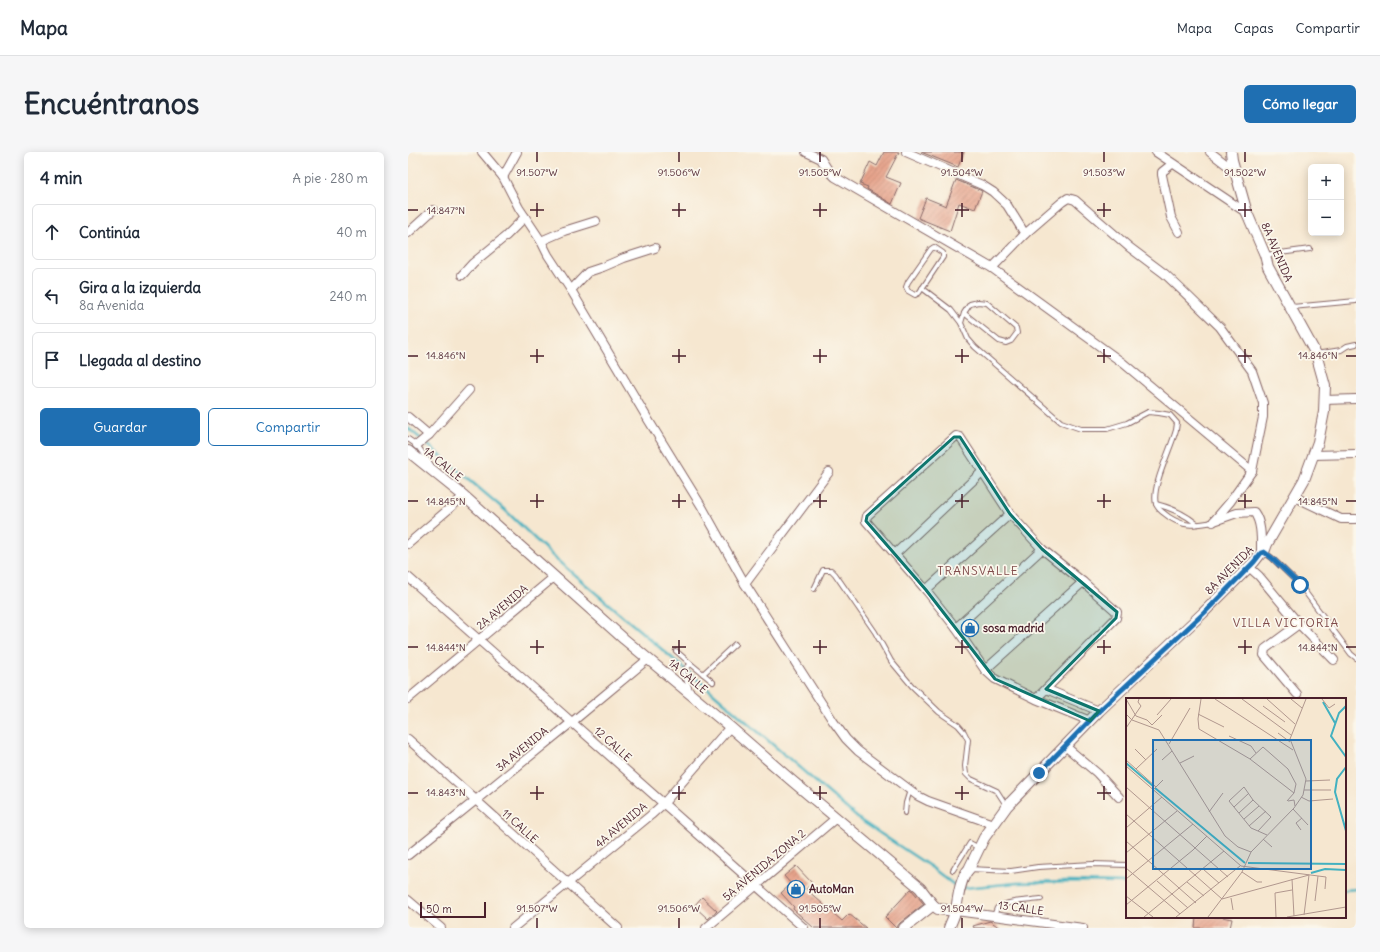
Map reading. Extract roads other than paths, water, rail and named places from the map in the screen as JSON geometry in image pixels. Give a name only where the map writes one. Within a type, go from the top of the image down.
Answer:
[{"type":"street","points":[[482,152],[503,177],[524,217],[541,241],[571,290],[648,422],[702,507],[746,584],[839,730],[858,751],[910,790],[928,801],[993,824]]},
{"type":"street","points":[[503,177],[517,152]]},
{"type":"street","points":[[806,152],[821,159],[828,170],[835,177],[992,268],[1123,363],[1252,471]]},
{"type":"street","points":[[906,152],[982,185],[993,192],[1008,205],[1025,234]]},
{"type":"street","points":[[1156,152],[1247,213]]},
{"type":"street","points":[[1210,152],[1236,172]]},
{"type":"street","name":"8A AVENIDA","points":[[949,928],[968,872],[984,838],[993,824],[1007,806],[1099,711],[1204,613],[1263,552],[1304,480],[1318,442],[1324,412],[1325,386],[1316,354],[1268,267],[1265,255],[1247,213],[1231,152]]},
{"type":"street","points":[[1172,164],[1162,172],[1162,175],[1171,217],[1179,232]]},
{"type":"street","points":[[992,268],[1025,234],[1068,198],[1074,200],[1165,274],[1220,328],[1252,371],[1263,403],[1263,417],[1252,471],[1230,502],[1213,522]]},
{"type":"street","points":[[408,234],[433,210]]},
{"type":"street","points":[[462,275],[473,263],[506,236],[524,217]]},
{"type":"street","points":[[541,241],[564,231],[596,221]]},
{"type":"street","points":[[571,290],[588,272],[655,248]]},
{"type":"street","points":[[417,445],[469,390]]},
{"type":"street","points":[[1324,400],[1356,399]]},
{"type":"street","points":[[408,417],[427,436]]},
{"type":"street","points":[[1036,699],[1117,616],[1117,612],[1042,549],[1010,514],[960,437],[956,436],[867,516],[866,521],[926,590],[956,628],[985,670],[995,679],[1036,699],[1090,721]]},
{"type":"street","name":"1A CALLE","points":[[408,451],[464,496],[648,659],[920,888],[935,907]]},
{"type":"street","points":[[1313,455],[1356,454]]},
{"type":"street","points":[[895,554],[983,471]]},
{"type":"street","points":[[746,584],[830,472]]},
{"type":"street","points":[[408,544],[464,496]]},
{"type":"street","points":[[1295,497],[1341,519],[1356,519]]},
{"type":"street","points":[[1213,522],[1237,513],[1254,512],[1258,518],[1263,552]]},
{"type":"street","points":[[926,590],[1010,514]]},
{"type":"street","points":[[956,628],[1042,549]]},
{"type":"street","points":[[1249,567],[1259,576],[1299,624],[1334,660]]},
{"type":"street","name":"12 CALLE","points":[[408,577],[804,928]]},
{"type":"street","name":"2A AVENIDA","points":[[408,699],[554,577]]},
{"type":"street","points":[[985,670],[1083,582]]},
{"type":"street","points":[[1297,694],[1264,655],[1264,652],[1265,649],[1299,624]]},
{"type":"street","name":"3A AVENIDA","points":[[408,856],[648,659]]},
{"type":"street","points":[[1046,689],[1099,711]]},
{"type":"street","name":"4A AVENIDA","points":[[513,928],[663,804],[730,727]]},
{"type":"street","name":"11 CALLE","points":[[408,739],[618,928]]},
{"type":"street","points":[[1065,746],[1097,773],[1119,797]]},
{"type":"street","name":"5A AVENIDA ZONA 2","points":[[709,927],[836,818]]},
{"type":"street","points":[[408,900],[441,928]]},
{"type":"street","points":[[914,928],[935,907]]},
{"type":"street","points":[[904,928],[935,907],[956,911]]},
{"type":"street","name":"13 CALLE","points":[[956,911],[1084,928]]},
{"type":"lane","points":[[934,247],[943,254],[943,257],[922,288],[915,295],[908,291],[906,287],[927,254],[934,247]]},
{"type":"lane","points":[[1265,255],[1310,249]]},
{"type":"lane","points":[[922,288],[951,310],[961,323],[968,339],[975,347],[1061,422],[1081,430],[1106,429],[1127,423],[1148,412],[1170,415],[1176,423],[1176,430],[1156,492],[1156,504],[1160,511],[1177,522],[1186,525],[1213,522]]},
{"type":"lane","points":[[1290,308],[1356,301]]},
{"type":"lane","points":[[961,323],[964,313],[970,304],[978,302],[987,303],[1012,322],[1017,333],[1011,341],[1006,343],[999,341],[964,313]]},
{"type":"lane","points":[[1316,354],[1341,350],[1347,346],[1356,344]]},
{"type":"lane","points":[[408,439],[417,445],[436,473]]},
{"type":"lane","points":[[1156,504],[1176,510],[1186,515],[1197,524]]},
{"type":"lane","points":[[1263,552],[1272,558],[1300,585],[1351,654],[1356,658]]},
{"type":"lane","points":[[814,589],[823,570],[831,570],[835,574],[875,632],[891,661],[912,686],[939,712],[958,725],[964,732],[968,740],[965,766],[966,774],[971,779],[997,791],[1007,806]]},
{"type":"lane","points":[[702,674],[735,644]]},
{"type":"lane","points":[[676,651],[689,665],[713,682]]},
{"type":"lane","points":[[689,665],[683,671],[692,695]]},
{"type":"lane","points":[[905,813],[910,790]]},
{"type":"lane","points":[[953,870],[970,843],[979,848]]},
{"type":"lane","points":[[968,872],[1011,871],[1038,867],[1093,864],[1126,865]]},
{"type":"lane","points":[[994,916],[997,908],[1002,905],[1012,902],[1041,899]]},
{"type":"waterway","points":[[408,428],[506,511],[558,561],[860,820],[931,867],[958,888]]},
{"type":"waterway","points":[[963,888],[1017,883],[1126,883]]},
{"type":"waterway","points":[[1346,890],[1356,889]]},
{"type":"place","name":"sosa madrid","points":[[970,628]]},
{"type":"place","name":"AutoMan","points":[[796,889]]},
{"type":"district","name":"TRANSVALLE","points":[[978,570]]},
{"type":"district","name":"VILLA VICTORIA","points":[[1286,622]]}]
